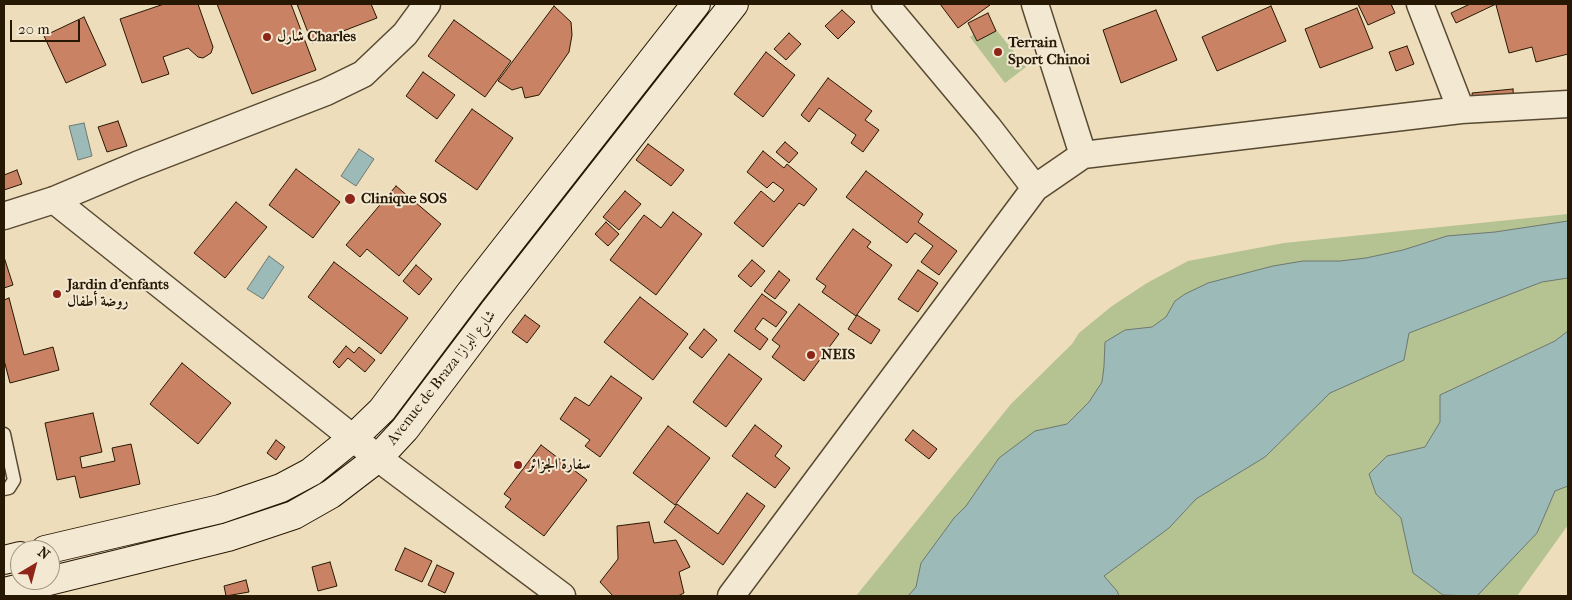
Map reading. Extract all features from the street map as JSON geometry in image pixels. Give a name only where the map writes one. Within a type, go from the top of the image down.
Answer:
[{"type":"main road","name":"Avenue de Braza شارع البرازا","points":[[60,546],[220,509],[281,488],[311,472],[353,438],[382,410],[470,293],[696,4]]},
{"type":"main road","name":"Avenue de Braza شارع البرازا","points":[[4,592],[228,538],[294,515],[331,494],[378,458],[405,429],[494,311],[734,4]]},
{"type":"street","points":[[4,216],[54,200],[137,165],[326,92],[363,74],[405,34],[427,4]]},
{"type":"street","points":[[885,4],[988,127],[1035,188]]},
{"type":"street","points":[[1035,4],[1083,155]]},
{"type":"street","points":[[1420,4],[1461,110]]},
{"type":"street","points":[[731,596],[1035,188],[1083,155],[1461,110],[1568,104]]},
{"type":"street","points":[[54,200],[378,458],[562,596]]},
{"type":"lane","points":[[4,434],[14,480],[9,488],[4,489]]},
{"type":"green space","name":"Terrain Sport Chinoi","points":[[990,22],[1026,67],[1005,83],[970,37]]},
{"type":"green space","points":[[1568,214],[1568,525],[1517,596],[856,596],[1011,404],[1072,344],[1079,333],[1112,306],[1147,283],[1188,261],[1284,243]]},
{"type":"water","points":[[84,123],[92,156],[78,160],[69,126]]},
{"type":"water","points":[[359,149],[374,159],[356,186],[341,176]]},
{"type":"water","points":[[1568,221],[1568,278],[1542,282],[1409,333],[1404,360],[1330,393],[1265,457],[1196,499],[1169,528],[1104,576],[1119,596],[908,596],[916,587],[921,563],[954,518],[966,506],[999,458],[1035,431],[1067,424],[1089,402],[1102,382],[1105,342],[1125,330],[1152,327],[1166,317],[1175,301],[1185,294],[1208,283],[1273,266],[1303,261],[1340,261],[1366,258],[1403,250],[1447,236],[1495,232]]},
{"type":"water","points":[[269,256],[284,267],[263,299],[247,289]]},
{"type":"water","points":[[1568,331],[1568,486],[1555,491],[1537,533],[1477,596],[1443,595],[1413,573],[1401,518],[1376,494],[1369,474],[1387,456],[1425,447],[1440,422],[1440,395],[1555,341]]},
{"type":"building","points":[[164,4],[198,4],[213,47],[211,53],[203,58],[198,57],[188,48],[163,57],[169,74],[142,83],[120,19]]},
{"type":"building","name":"شارل Charles","points":[[217,4],[291,4],[316,70],[252,94]]},
{"type":"building","points":[[297,4],[371,4],[377,18],[312,43]]},
{"type":"building","points":[[940,4],[990,4],[990,5],[958,28]]},
{"type":"building","points":[[1358,4],[1391,4],[1395,13],[1368,25]]},
{"type":"building","points":[[1470,4],[1496,4],[1456,23],[1451,13]]},
{"type":"building","points":[[1568,4],[1568,54],[1536,62],[1532,47],[1509,53],[1496,5]]},
{"type":"building","points":[[554,6],[571,22],[572,35],[569,52],[539,95],[525,98],[522,87],[512,90],[498,81]]},
{"type":"building","points":[[1271,6],[1286,41],[1217,71],[1202,37]]},
{"type":"building","points":[[1357,8],[1373,48],[1320,68],[1305,29]]},
{"type":"building","points":[[842,10],[855,22],[838,39],[825,26]]},
{"type":"building","points":[[1156,10],[1177,60],[1121,83],[1103,30]]},
{"type":"building","points":[[988,13],[996,31],[977,41],[968,23]]},
{"type":"building","points":[[84,17],[106,65],[66,83],[44,36]]},
{"type":"building","points":[[454,20],[511,61],[485,97],[428,56]]},
{"type":"building","points":[[789,33],[801,44],[786,60],[774,49]]},
{"type":"building","points":[[1407,46],[1414,64],[1396,71],[1389,52]]},
{"type":"building","points":[[766,52],[795,75],[763,117],[734,94]]},
{"type":"building","points":[[423,72],[455,95],[437,119],[406,96]]},
{"type":"building","points":[[828,78],[872,111],[865,120],[879,130],[863,152],[851,143],[856,135],[819,108],[809,122],[801,115]]},
{"type":"building","points":[[1513,89],[1514,104],[1474,107],[1472,93]]},
{"type":"building","points":[[472,109],[513,138],[477,190],[435,161]]},
{"type":"building","points":[[118,121],[127,146],[107,152],[98,127]]},
{"type":"building","points":[[785,142],[798,153],[789,163],[776,152]]},
{"type":"building","points":[[648,144],[684,170],[671,186],[636,160]]},
{"type":"building","points":[[763,151],[784,168],[787,164],[817,189],[804,206],[799,203],[763,247],[734,223],[761,191],[774,202],[784,190],[773,182],[767,188],[747,172]]},
{"type":"building","points":[[296,169],[340,202],[313,238],[269,205]]},
{"type":"building","points":[[17,170],[22,184],[4,190],[4,175]]},
{"type":"building","points":[[866,171],[923,214],[918,222],[957,251],[939,275],[921,262],[933,246],[915,233],[907,243],[846,197]]},
{"type":"building","points":[[396,186],[441,224],[399,276],[367,249],[360,257],[346,245]]},
{"type":"building","points":[[625,191],[641,204],[619,230],[603,217]]},
{"type":"building","points":[[236,202],[267,227],[225,278],[194,253]]},
{"type":"building","points":[[673,212],[702,234],[656,295],[610,260],[644,215],[661,228]]},
{"type":"building","points":[[606,222],[619,234],[608,246],[595,234]]},
{"type":"building","points":[[853,229],[871,242],[867,247],[892,265],[856,316],[822,292],[826,286],[816,279]]},
{"type":"building","points":[[4,257],[13,285],[4,288]]},
{"type":"building","points":[[752,260],[765,271],[751,287],[738,276]]},
{"type":"building","points":[[334,262],[408,318],[381,354],[308,297]]},
{"type":"building","points":[[416,265],[432,279],[419,295],[403,281]]},
{"type":"building","points":[[918,270],[938,283],[918,312],[898,299]]},
{"type":"building","points":[[779,271],[790,280],[775,299],[764,291]]},
{"type":"building","points":[[762,294],[787,312],[776,327],[763,318],[755,329],[768,339],[760,350],[734,331]]},
{"type":"building","points":[[640,297],[688,334],[653,380],[604,342]]},
{"type":"building","points":[[9,298],[24,355],[53,347],[59,370],[10,383],[4,360],[4,300]]},
{"type":"building","points":[[799,304],[839,334],[804,381],[772,357],[780,346],[772,340]]},
{"type":"building","points":[[525,315],[540,326],[527,343],[512,332]]},
{"type":"building","points":[[857,315],[880,330],[871,344],[848,329]]},
{"type":"building","points":[[704,329],[717,340],[702,358],[689,348]]},
{"type":"building","points":[[346,346],[354,353],[359,347],[375,360],[365,372],[348,358],[339,368],[333,362]]},
{"type":"building","points":[[729,354],[762,379],[726,427],[693,402]]},
{"type":"building","points":[[182,363],[231,403],[198,444],[150,404]]},
{"type":"building","points":[[611,376],[642,398],[600,457],[585,446],[590,440],[560,419],[575,397],[589,406]]},
{"type":"building","points":[[93,413],[102,452],[80,457],[82,468],[115,461],[112,448],[131,444],[140,484],[80,498],[75,476],[57,480],[45,423]]},
{"type":"building","points":[[755,425],[782,446],[775,456],[790,468],[775,488],[732,456]]},
{"type":"building","points":[[668,426],[710,458],[675,505],[633,473]]},
{"type":"building","points":[[913,430],[937,449],[929,459],[905,440]]},
{"type":"building","points":[[276,440],[285,447],[276,460],[267,453]]},
{"type":"building","points":[[541,445],[587,480],[544,536],[505,507],[511,499],[504,494]]},
{"type":"building","points":[[747,493],[765,506],[723,565],[664,522],[677,504],[718,534]]},
{"type":"building","points":[[649,522],[654,543],[676,540],[690,567],[679,572],[684,593],[678,596],[613,596],[600,582],[618,559],[617,526]]},
{"type":"building","points":[[405,548],[432,561],[422,582],[395,570]]},
{"type":"building","points":[[330,562],[337,586],[318,591],[312,567]]},
{"type":"building","points":[[437,565],[454,573],[445,593],[428,585]]},
{"type":"building","points":[[246,580],[249,592],[226,596],[224,586]]},
{"type":"place","name":"شارل Charles","points":[[267,37]]},
{"type":"place","name":"Terrain Sport Chinoi","points":[[998,52]]},
{"type":"place","name":"Clinique SOS","points":[[350,199]]},
{"type":"place","name":"Jardin d'enfants روضة أطفال","points":[[57,294]]},
{"type":"place","name":"NEIS","points":[[811,355]]},
{"type":"place","name":"سفارة الجزائر","points":[[518,465]]}]
